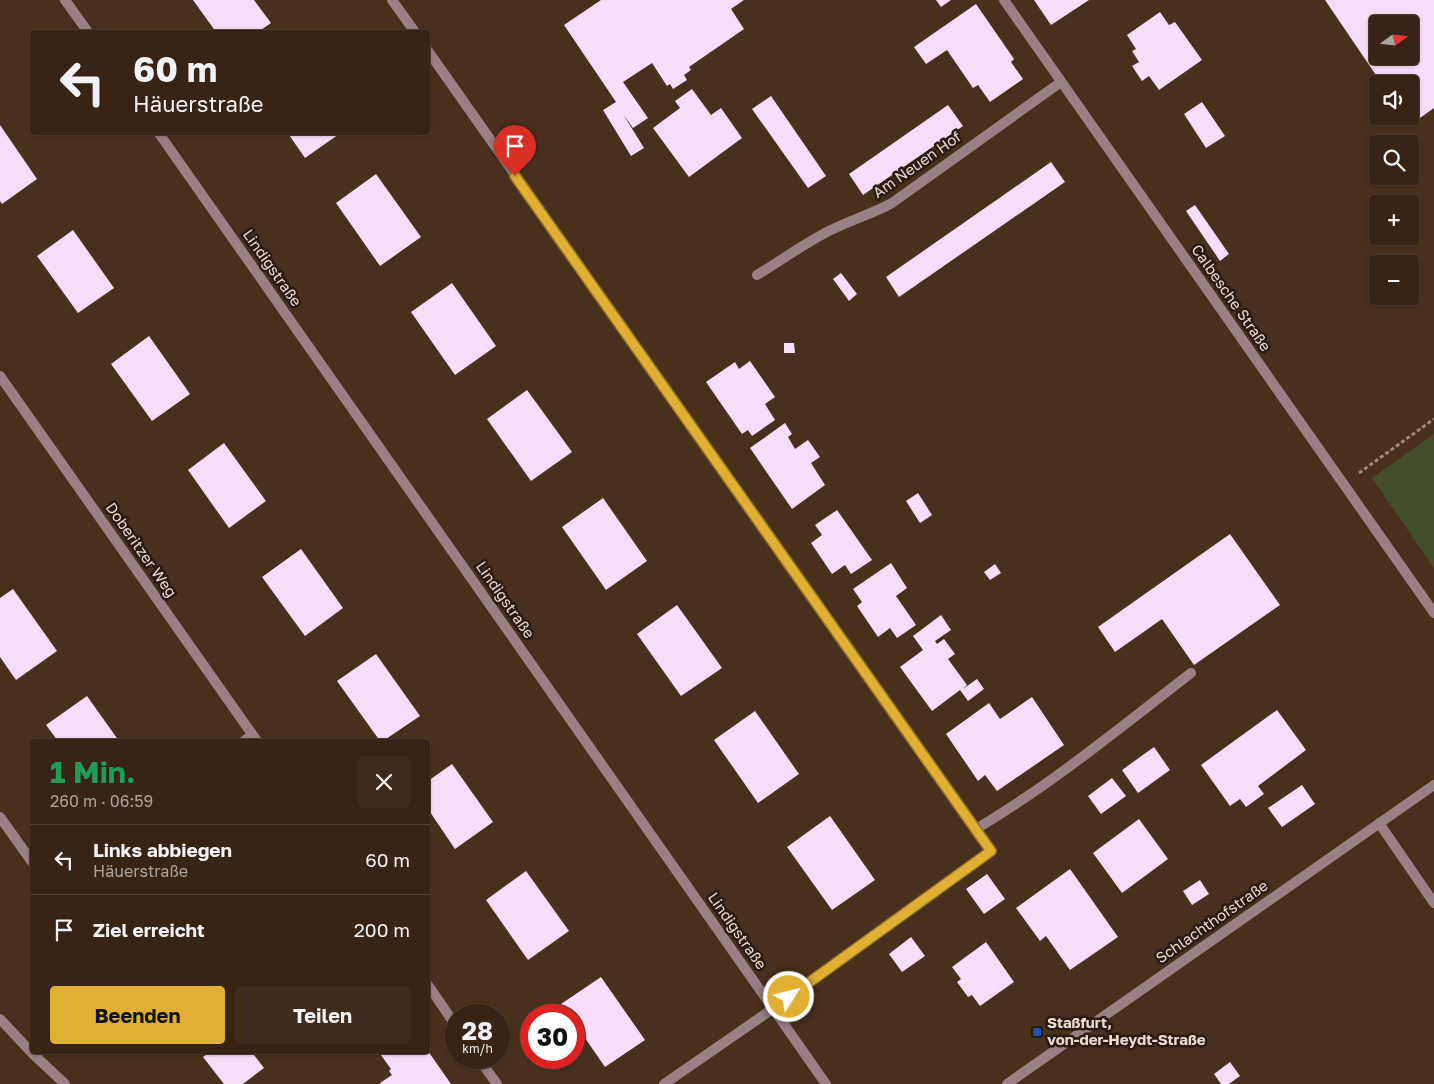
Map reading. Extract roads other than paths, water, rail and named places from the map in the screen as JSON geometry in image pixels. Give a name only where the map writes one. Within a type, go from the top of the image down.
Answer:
[{"type":"street","points":[[66,0],[87,30]]},
{"type":"street","points":[[392,0],[414,30]]},
{"type":"street","name":"Calbesche Straße","points":[[1004,0],[1434,613]]},
{"type":"street","points":[[430,54],[991,851],[774,1008],[664,1084]]},
{"type":"street","name":"Am Neuen Hof","points":[[757,274],[828,231],[851,220],[873,214],[892,203],[1060,82]]},
{"type":"street","name":"Lindigstraße","points":[[160,135],[826,1084]]},
{"type":"street","name":"Doberitzer Weg","points":[[0,376],[251,739]]},
{"type":"street","points":[[976,829],[1012,807],[1191,673]]},
{"type":"street","name":"Schlachthofstraße","points":[[1007,1084],[1434,785]]},
{"type":"street","points":[[0,817],[30,859]]},
{"type":"street","points":[[1379,823],[1434,903]]},
{"type":"street","points":[[430,988],[445,1010]]},
{"type":"street","points":[[0,1019],[30,1051]]},
{"type":"street","points":[[33,1054],[65,1084]]},
{"type":"street","points":[[486,1069],[497,1084]]},
{"type":"place","name":"Staßfurt, von-der-Heydt-Straße","points":[[1037,1032]]}]
